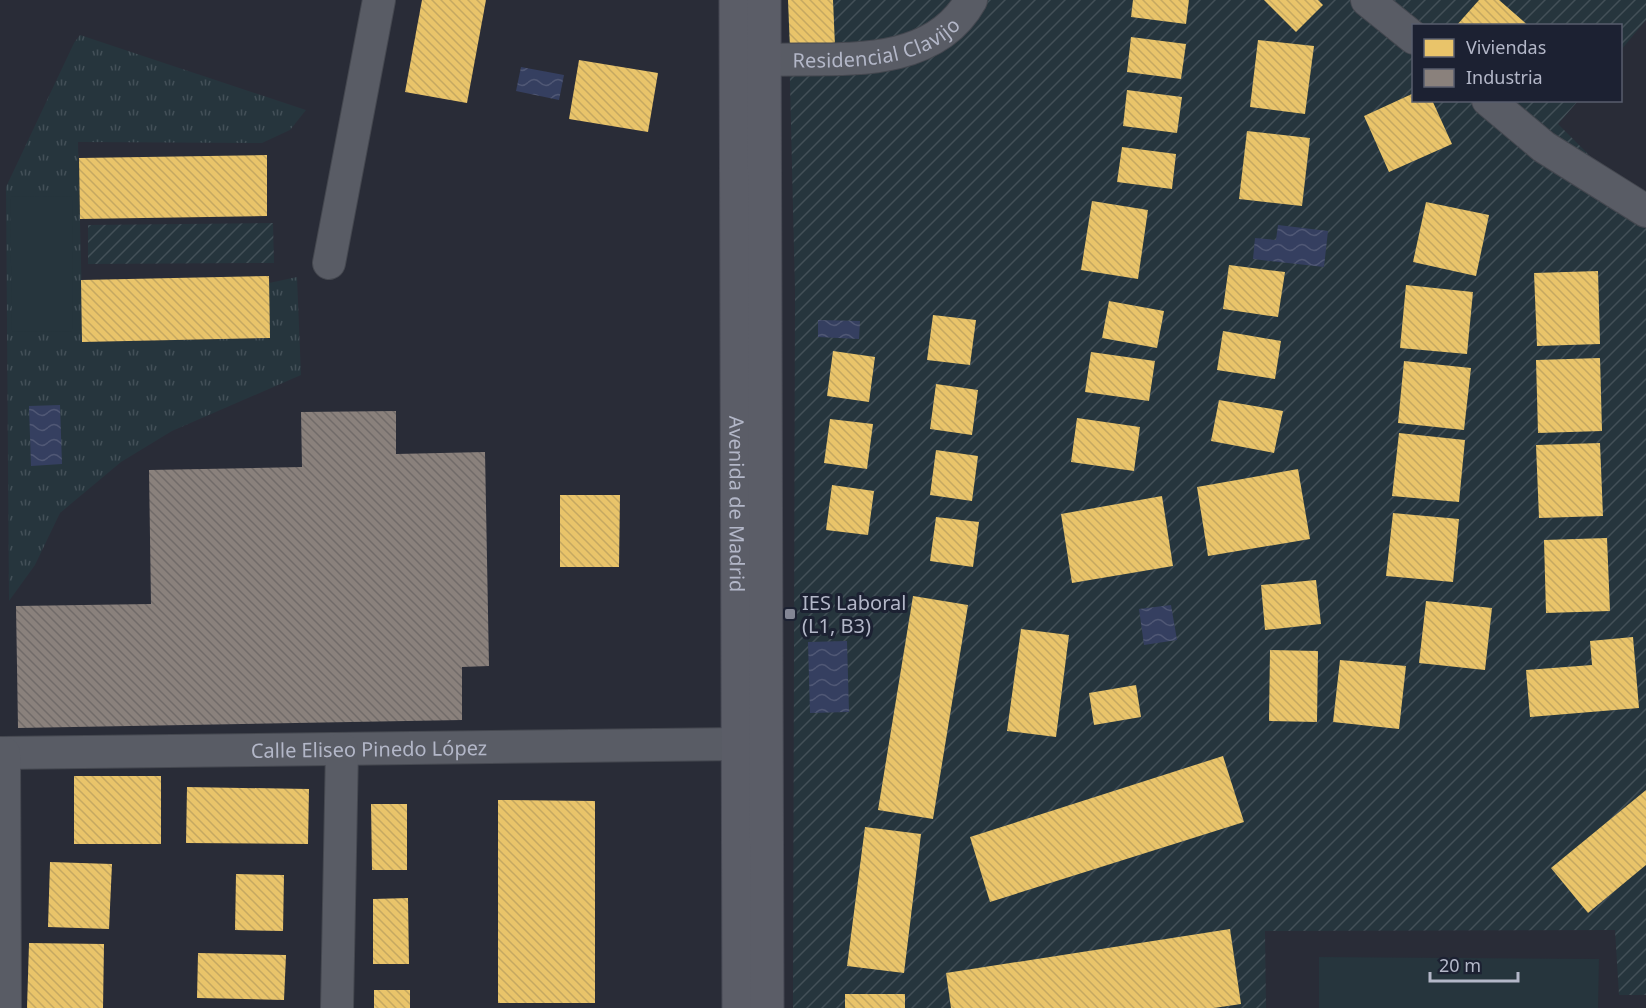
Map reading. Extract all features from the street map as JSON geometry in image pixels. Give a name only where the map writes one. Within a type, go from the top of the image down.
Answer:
[{"type":"main road","name":"Avenida de Madrid","points":[[736,0],[740,1008]]},
{"type":"main road","name":"Avenida de Madrid","points":[[764,0],[767,1008]]},
{"type":"street","points":[[329,263],[379,0]]},
{"type":"street","name":"Residencial Clavijo","points":[[765,60],[879,56],[903,52],[925,44],[944,32],[972,0]]},
{"type":"street","points":[[1368,0],[1412,37]]},
{"type":"street","points":[[1490,102],[1544,147],[1646,211]]},
{"type":"street","name":"Calle Eliseo Pinedo López","points":[[2,753],[739,744]]},
{"type":"street","points":[[337,1008],[342,748]]},
{"type":"street","points":[[2,753],[5,1008]]},
{"type":"green space","points":[[788,0],[1646,0],[1646,20],[1622,49],[1622,24],[1412,24],[1412,102],[1577,102],[1558,124],[1646,212],[1646,995],[1619,995],[1615,930],[1265,931],[1266,1008],[793,1008],[795,291]]},
{"type":"green space","points":[[80,35],[306,110],[290,130],[262,143],[78,142],[83,342],[269,338],[269,283],[297,277],[301,375],[172,431],[121,462],[60,513],[35,565],[9,601],[6,187],[74,43]]},
{"type":"green space","points":[[72,196],[73,331],[12,332],[10,197]]},
{"type":"green space","points":[[273,223],[274,263],[88,264],[88,225]]},
{"type":"green space","points":[[1319,957],[1599,959],[1598,1008],[1319,1008]]},
{"type":"water","points":[[521,67],[564,75],[559,100],[516,91]]},
{"type":"water","points":[[1278,225],[1328,231],[1324,267],[1253,259],[1255,238],[1276,240]]},
{"type":"water","points":[[818,320],[860,321],[859,339],[818,337]]},
{"type":"water","points":[[60,405],[62,464],[31,466],[29,406]]},
{"type":"water","points":[[1171,605],[1177,640],[1144,645],[1139,609]]},
{"type":"water","points":[[847,641],[849,712],[810,713],[808,642]]},
{"type":"building: Viviendas","points":[[422,0],[486,0],[467,103],[405,92]]},
{"type":"building: Viviendas","points":[[788,0],[833,0],[835,46],[790,48]]},
{"type":"building: Viviendas","points":[[1133,0],[1189,0],[1186,24],[1131,17]]},
{"type":"building: Viviendas","points":[[1264,0],[1318,0],[1323,5],[1296,32]]},
{"type":"building: Viviendas","points":[[1479,0],[1499,0],[1527,24],[1458,24]]},
{"type":"building: Viviendas","points":[[1131,37],[1186,44],[1181,79],[1127,72]]},
{"type":"building: Viviendas","points":[[1258,40],[1314,46],[1305,114],[1250,107]]},
{"type":"building: Viviendas","points":[[579,60],[658,73],[648,132],[569,119]]},
{"type":"building: Viviendas","points":[[1127,90],[1182,97],[1177,133],[1123,126]]},
{"type":"building: Viviendas","points":[[1412,94],[1412,102],[1433,102],[1452,144],[1389,172],[1364,116]]},
{"type":"building: Viviendas","points":[[1247,131],[1310,138],[1302,206],[1239,199]]},
{"type":"building: Viviendas","points":[[1122,147],[1176,154],[1172,189],[1117,182]]},
{"type":"building: Viviendas","points":[[267,155],[267,216],[80,219],[79,158]]},
{"type":"building: Viviendas","points":[[1092,201],[1148,210],[1138,279],[1081,270]]},
{"type":"building: Viviendas","points":[[1426,202],[1489,215],[1476,276],[1413,262]]},
{"type":"building: Viviendas","points":[[1229,265],[1285,272],[1278,317],[1223,309]]},
{"type":"building: Viviendas","points":[[1598,271],[1600,344],[1537,346],[1534,273]]},
{"type":"building: Viviendas","points":[[269,276],[270,338],[82,342],[81,280]]},
{"type":"building: Viviendas","points":[[1406,285],[1473,292],[1467,354],[1400,348]]},
{"type":"building: Viviendas","points":[[1109,301],[1164,311],[1157,348],[1102,338]]},
{"type":"building: Viviendas","points":[[933,315],[976,320],[970,365],[927,360]]},
{"type":"building: Viviendas","points":[[1223,331],[1281,341],[1275,379],[1217,370]]},
{"type":"building: Viviendas","points":[[833,351],[875,357],[869,402],[827,396]]},
{"type":"building: Viviendas","points":[[1091,352],[1155,361],[1149,401],[1085,392]]},
{"type":"building: Viviendas","points":[[1600,358],[1602,431],[1538,433],[1536,360]]},
{"type":"building: Viviendas","points":[[1404,361],[1471,368],[1464,430],[1398,423]]},
{"type":"building: Viviendas","points":[[936,384],[978,390],[972,435],[930,429]]},
{"type":"building: Viviendas","points":[[1219,400],[1283,411],[1274,453],[1211,441]]},
{"type":"building: Viviendas","points":[[1077,418],[1140,427],[1134,471],[1071,462]]},
{"type":"building: Viviendas","points":[[830,419],[873,424],[867,469],[824,463]]},
{"type":"building: Viviendas","points":[[1399,433],[1465,440],[1459,502],[1392,496]]},
{"type":"building: Viviendas","points":[[1600,443],[1603,516],[1539,518],[1536,445]]},
{"type":"building: Viviendas","points":[[936,450],[978,456],[972,501],[930,495]]},
{"type":"building: Viviendas","points":[[1298,469],[1310,539],[1208,556],[1197,487]]},
{"type":"building: Viviendas","points":[[832,485],[874,491],[868,535],[826,530]]},
{"type":"building: Viviendas","points":[[560,495],[620,495],[619,567],[560,567]]},
{"type":"building: Viviendas","points":[[1162,496],[1173,566],[1072,583],[1061,514]]},
{"type":"building: Viviendas","points":[[1393,513],[1459,519],[1453,582],[1386,576]]},
{"type":"building: Viviendas","points":[[936,517],[979,522],[973,567],[930,561]]},
{"type":"building: Viviendas","points":[[1607,538],[1610,611],[1546,613],[1544,540]]},
{"type":"building: Viviendas","points":[[1316,580],[1321,624],[1265,630],[1261,585]]},
{"type":"building: Viviendas","points":[[913,596],[968,605],[933,819],[878,810]]},
{"type":"building: Viviendas","points":[[1426,601],[1492,608],[1485,670],[1419,663]]},
{"type":"building: Viviendas","points":[[1021,629],[1069,635],[1056,737],[1007,731]]},
{"type":"building: Viviendas","points":[[1633,637],[1639,708],[1530,717],[1526,670],[1592,665],[1590,641]]},
{"type":"building: Viviendas","points":[[1270,650],[1318,651],[1317,722],[1269,721]]},
{"type":"building: Viviendas","points":[[1340,660],[1406,666],[1399,729],[1333,722]]},
{"type":"building: Viviendas","points":[[1136,685],[1141,717],[1094,725],[1089,693]]},
{"type":"building: Viviendas","points":[[1223,756],[1244,822],[990,902],[970,837]]},
{"type":"building: Viviendas","points":[[74,776],[161,776],[161,844],[74,844]]},
{"type":"building: Viviendas","points":[[187,787],[309,789],[308,844],[186,843]]},
{"type":"building: Viviendas","points":[[1646,790],[1646,865],[1588,913],[1551,868]]},
{"type":"building: Viviendas","points":[[498,800],[595,801],[595,1003],[498,1003]]},
{"type":"building: Viviendas","points":[[371,804],[407,804],[407,870],[372,870]]},
{"type":"building: Viviendas","points":[[865,827],[921,834],[904,973],[847,966]]},
{"type":"building: Viviendas","points":[[50,862],[112,864],[109,929],[48,927]]},
{"type":"building: Viviendas","points":[[236,874],[284,875],[283,931],[235,930]]},
{"type":"building: Viviendas","points":[[408,898],[409,964],[373,964],[373,899]]},
{"type":"building: Viviendas","points":[[1230,929],[1241,1004],[1214,1008],[951,1008],[946,973]]},
{"type":"building: Viviendas","points":[[29,943],[104,944],[103,1008],[27,1008]]},
{"type":"building: Viviendas","points":[[198,953],[286,955],[284,1000],[197,998]]},
{"type":"building: Viviendas","points":[[374,990],[410,990],[410,1008],[374,1008]]},
{"type":"building: Viviendas","points":[[845,994],[905,994],[905,1008],[845,1008]]},
{"type":"building: Industria","points":[[396,411],[396,454],[485,452],[489,666],[462,667],[462,720],[18,728],[16,606],[151,604],[149,470],[302,467],[301,412]]},
{"type":"place","name":"IES Laboral (L1, B3)","points":[[790,614]]}]
